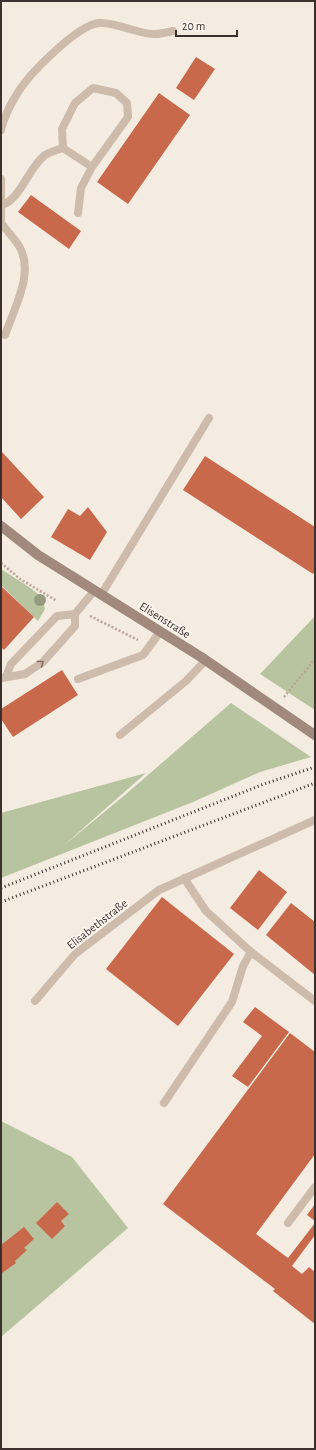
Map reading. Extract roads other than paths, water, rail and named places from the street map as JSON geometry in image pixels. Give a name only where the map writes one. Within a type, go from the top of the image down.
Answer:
[{"type":"street","name":"Elisenstraße","points":[[1,526],[38,555],[206,661],[315,735]]},
{"type":"lane","points":[[1,130],[4,118],[17,93],[53,54],[83,28],[98,23],[119,25],[154,34],[173,31]]},
{"type":"lane","points":[[63,148],[62,129],[75,103],[93,88],[116,93],[127,103],[128,117],[92,167],[81,188],[78,213]]},
{"type":"lane","points":[[63,148],[92,167]]},
{"type":"lane","points":[[2,205],[10,202],[46,154],[63,148]]},
{"type":"lane","points":[[1,179],[1,224],[20,247],[26,270],[20,294],[5,335]]},
{"type":"lane","points":[[3,677],[11,664],[57,616],[77,612],[97,593],[209,418]]},
{"type":"lane","points":[[3,677],[25,674],[43,662],[75,626],[77,612]]},
{"type":"lane","points":[[78,679],[143,655],[160,632]]},
{"type":"lane","points":[[120,735],[186,681],[206,661]]},
{"type":"lane","name":"Elisabethstraße","points":[[35,1001],[75,954],[159,890],[315,820]]},
{"type":"lane","points":[[184,878],[206,911],[251,952],[315,1001]]},
{"type":"lane","points":[[164,1103],[232,1002],[243,966],[251,952]]},
{"type":"lane","points":[[288,1223],[315,1187]]},
{"type":"railway","points":[[1,888],[264,784],[315,767]]},
{"type":"railway","points":[[1,902],[315,783]]}]
